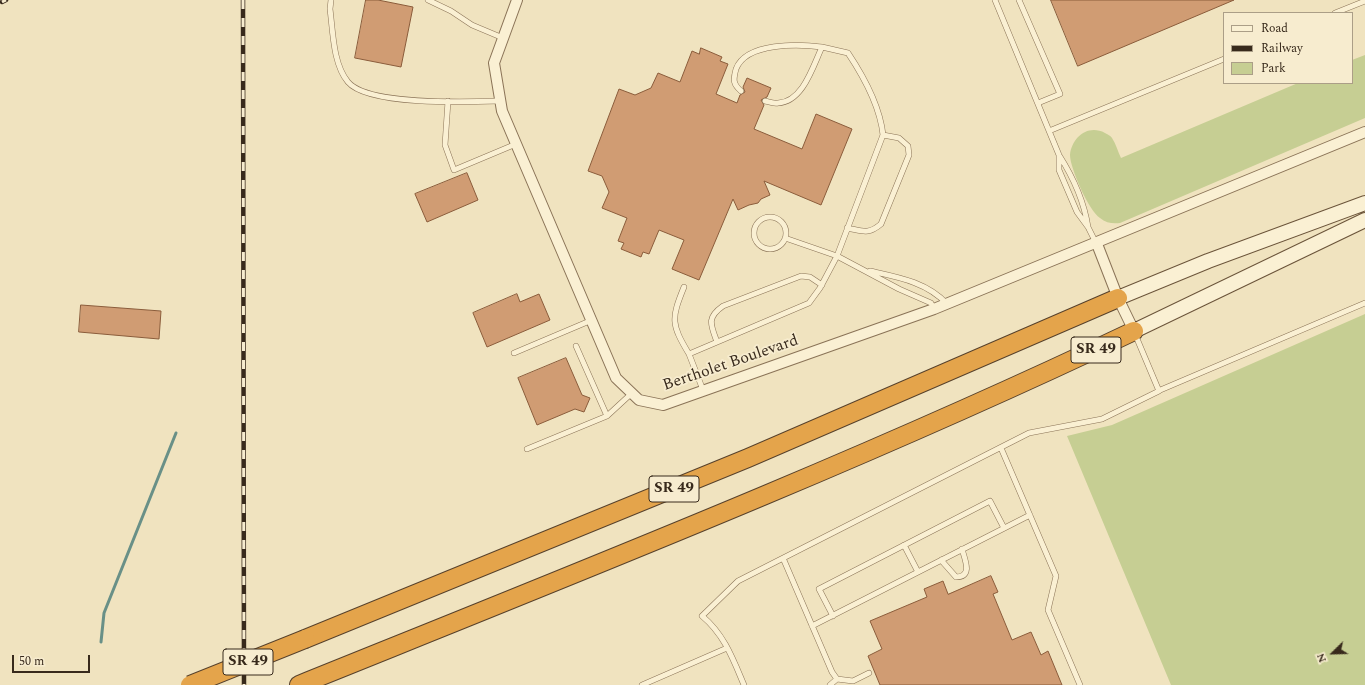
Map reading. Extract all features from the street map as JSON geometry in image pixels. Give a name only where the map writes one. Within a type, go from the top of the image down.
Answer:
[{"type":"highway","name":"SR 49","points":[[190,685],[700,478],[1118,298]]},
{"type":"highway","name":"SR 49","points":[[301,684],[762,496],[1036,377],[1134,331]]},
{"type":"main road","name":"SR 49","points":[[1118,298],[1208,261],[1365,203]]},
{"type":"main road","name":"SR 49","points":[[1134,331],[1365,220]]},
{"type":"street","name":"Bertholet Boulevard","points":[[517,0],[494,63],[502,111],[616,378],[640,400],[663,405],[947,304],[1097,244],[1365,132]]},
{"type":"street","points":[[1097,244],[1118,298],[1134,331]]},
{"type":"lane","points":[[331,0],[330,9],[340,69],[349,83],[358,90],[388,98],[448,102],[500,101]]},
{"type":"lane","points":[[428,0],[451,11],[472,25],[503,38]]},
{"type":"lane","points":[[995,0],[1059,155],[1067,167],[1085,209],[1088,227]]},
{"type":"lane","points":[[1019,0],[1060,94],[1038,103]]},
{"type":"lane","points":[[1338,12],[1365,1]]},
{"type":"lane","points":[[689,354],[809,303],[822,285],[837,256],[883,135],[882,119],[859,69],[848,53],[806,45],[760,50],[747,56],[738,65],[733,78],[735,85],[741,91]]},
{"type":"lane","points":[[765,101],[778,104],[790,100],[799,92],[822,47]]},
{"type":"lane","points":[[1049,131],[1223,59]]},
{"type":"lane","points":[[448,102],[445,145],[454,170],[516,144]]},
{"type":"lane","points":[[847,228],[865,232],[874,231],[881,224],[909,155],[908,146],[899,138],[883,135]]},
{"type":"lane","points":[[1059,155],[1059,170],[1077,212],[1088,227],[1097,244]]},
{"type":"lane","points":[[773,217],[785,227],[785,238],[778,246],[768,249],[763,247],[754,236],[755,225],[763,218],[773,217]]},
{"type":"lane","points":[[785,238],[837,256],[899,289],[931,303],[934,309]]},
{"type":"lane","points":[[865,270],[906,278],[938,295],[947,304]]},
{"type":"lane","points":[[717,342],[710,322],[714,313],[723,306],[801,276],[810,277],[822,285]]},
{"type":"lane","points":[[684,287],[674,311],[675,326],[678,336],[689,354],[703,390]]},
{"type":"lane","points":[[744,685],[727,648],[713,625],[702,616],[738,581],[1029,433],[1102,419],[1158,391],[1365,303]]},
{"type":"lane","points":[[514,353],[592,320]]},
{"type":"lane","points":[[1134,331],[1158,391]]},
{"type":"lane","points":[[576,346],[607,416]]},
{"type":"lane","points":[[527,449],[607,416],[632,393]]},
{"type":"lane","points":[[1001,448],[1056,576],[1048,610],[1080,685]]},
{"type":"lane","points":[[833,616],[819,589],[904,545],[990,501],[1004,528]]},
{"type":"lane","points":[[812,626],[1030,515]]},
{"type":"lane","points":[[904,545],[918,572]]},
{"type":"lane","points":[[941,560],[956,577],[964,576],[967,568],[962,549]]},
{"type":"lane","points":[[783,558],[832,672],[837,679]]},
{"type":"lane","points":[[642,685],[727,648]]},
{"type":"lane","points":[[830,685],[837,679],[853,680],[869,673]]},
{"type":"green space","points":[[1365,55],[1365,118],[1120,223],[1110,223],[1100,218],[1091,207],[1081,189],[1073,169],[1070,155],[1071,149],[1077,138],[1087,131],[1099,131],[1110,136],[1115,143],[1121,158],[1296,84],[1353,84],[1353,60]]},
{"type":"green space","points":[[1365,314],[1365,685],[1171,685],[1067,436],[1112,425]]},
{"type":"building","points":[[366,0],[378,0],[413,7],[401,67],[355,58]]},
{"type":"building","points":[[1051,0],[1234,0],[1078,66]]},
{"type":"building","points":[[701,48],[722,57],[720,61],[728,64],[716,94],[737,103],[740,95],[745,92],[743,87],[747,78],[771,88],[767,97],[761,100],[764,105],[754,129],[802,149],[816,114],[852,129],[821,205],[764,181],[770,195],[761,199],[758,203],[738,210],[733,199],[699,280],[672,269],[684,240],[659,230],[649,254],[643,252],[641,257],[621,249],[624,243],[618,241],[627,218],[602,208],[609,192],[602,176],[588,171],[619,89],[635,95],[651,88],[658,73],[680,82],[692,51],[699,54]]},
{"type":"building","points":[[467,173],[478,200],[427,222],[415,194]]},
{"type":"building","points":[[517,294],[520,302],[539,294],[550,320],[487,347],[473,313]]},
{"type":"building","points":[[81,305],[161,311],[159,339],[79,332]]},
{"type":"building","points":[[566,358],[582,395],[590,398],[584,412],[575,409],[537,425],[518,378]]},
{"type":"building","points":[[991,576],[998,592],[993,594],[1012,640],[1031,632],[1041,655],[1048,651],[1062,685],[880,685],[868,656],[882,649],[870,621],[927,597],[924,589],[943,581],[948,594]]},
{"type":"waterway","points":[[101,642],[104,613],[176,433]]},
{"type":"railway","points":[[2,2],[6,0]]},
{"type":"railway","points":[[243,0],[244,685]]}]
